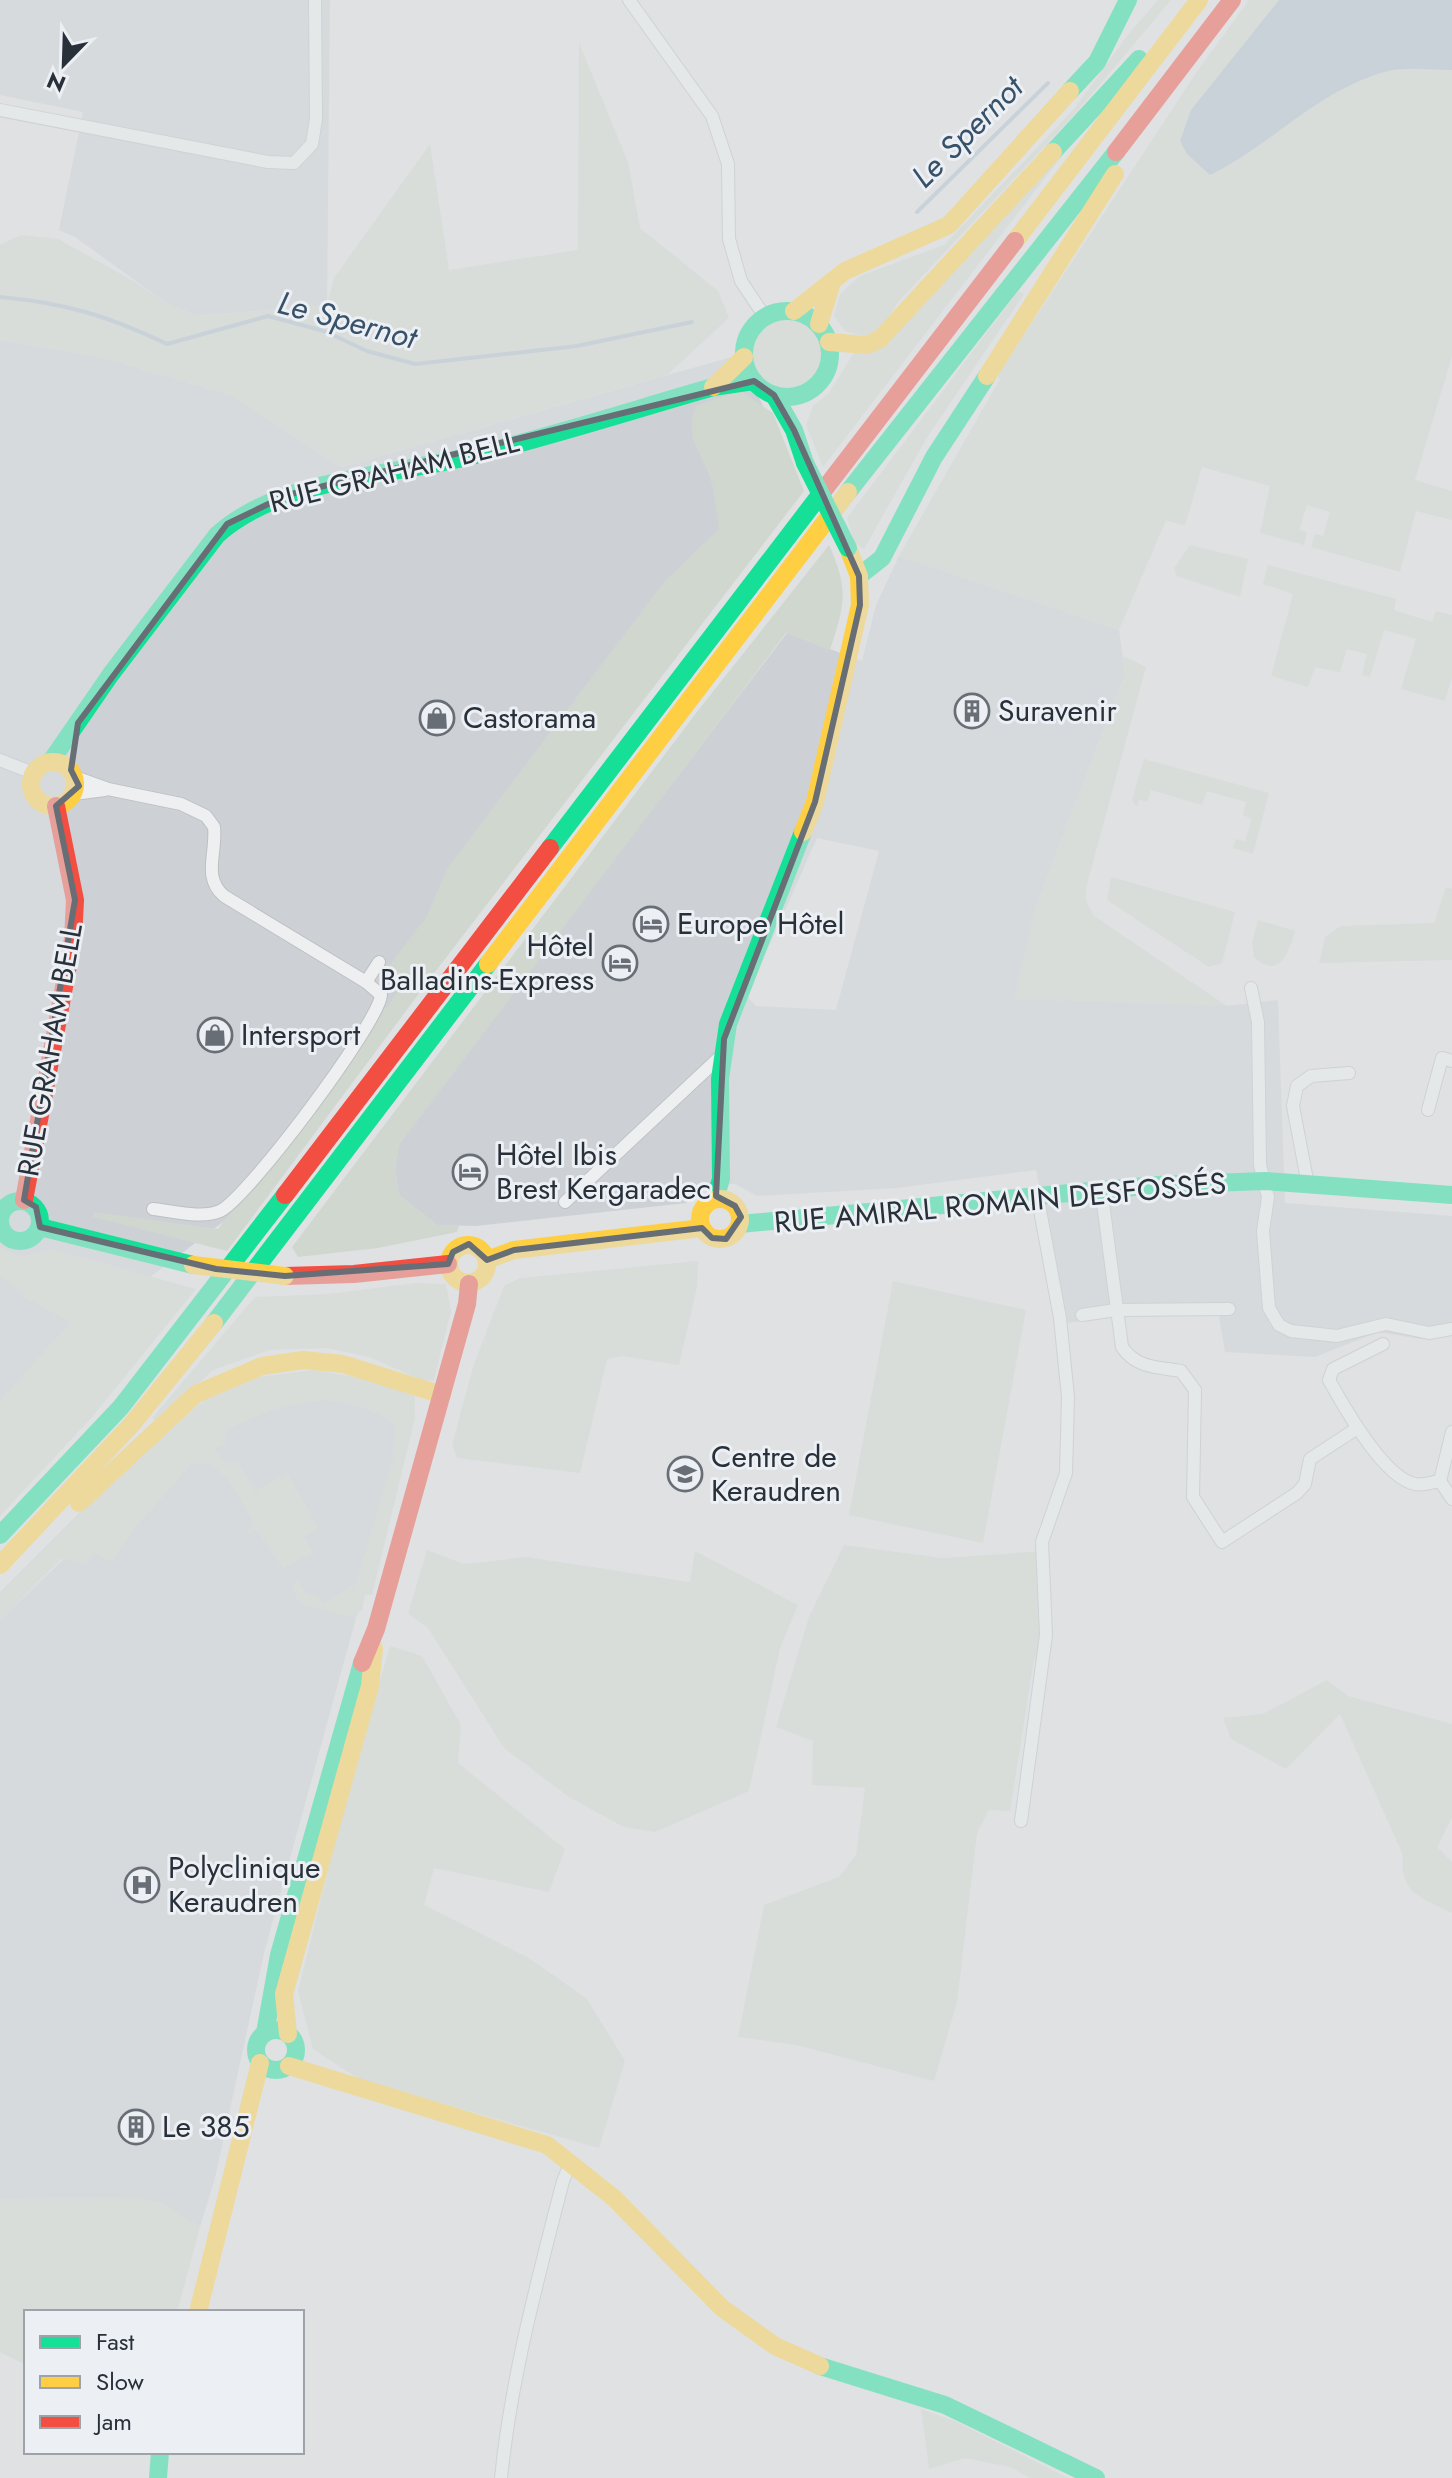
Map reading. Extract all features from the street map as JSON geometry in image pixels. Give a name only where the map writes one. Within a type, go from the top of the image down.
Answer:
[{"type":"main road","points":[[794,311],[855,266],[912,244],[949,225],[1097,62],[1128,0]]},
{"type":"main road","points":[[0,1535],[121,1407],[214,1288],[1199,0]]},
{"type":"main road","points":[[0,1565],[122,1436],[217,1320],[843,499],[1170,84],[1232,0]]},
{"type":"main road","points":[[829,342],[867,345],[880,339],[1133,64],[1172,36]]},
{"type":"main road","points":[[859,576],[882,558],[934,457],[1170,84]]},
{"type":"main road","points":[[819,324],[832,282]]},
{"type":"main road","points":[[723,1200],[722,1055],[736,999],[815,802],[860,605],[859,576],[805,463],[794,430],[774,395],[754,381],[744,357],[750,332],[765,317],[781,311],[794,311],[819,324],[829,342],[826,372],[807,393],[794,430]]},
{"type":"main road","name":"RUE GRAHAM BELL","points":[[713,387],[744,357]]},
{"type":"main road","name":"RUE GRAHAM BELL","points":[[51,761],[217,535],[227,524],[251,509],[287,495],[471,456],[713,387],[754,381]]},
{"type":"main road","points":[[774,395],[807,393]]},
{"type":"main road","name":"RUE GRAHAM BELL","points":[[73,780],[78,723]]},
{"type":"main road","points":[[51,761],[73,780],[56,806],[42,803],[33,793],[33,773],[51,761]]},
{"type":"main road","name":"RUE GRAHAM BELL","points":[[24,1200],[73,939],[75,900],[56,806]]},
{"type":"main road","name":"RUE AMIRAL ROMAIN DESFOSSÉS","points":[[740,1224],[1101,1188],[1265,1181],[1452,1195]]},
{"type":"main road","points":[[24,1200],[36,1207],[40,1227],[32,1237],[14,1240],[0,1226],[2,1210],[10,1203],[24,1200]]},
{"type":"main road","points":[[487,1260],[514,1250],[702,1228],[719,1240],[733,1235],[740,1224],[739,1211],[723,1200]]},
{"type":"main road","points":[[702,1228],[701,1212],[723,1200]]},
{"type":"main road","points":[[40,1227],[193,1265],[285,1276],[354,1274],[448,1264]]},
{"type":"main road","points":[[448,1264],[453,1252],[467,1245],[481,1250],[487,1260],[486,1273],[469,1284]]},
{"type":"main road","points":[[448,1264],[457,1280],[469,1284]]},
{"type":"main road","points":[[469,1284],[467,1304],[376,1629],[354,1682],[320,1801],[279,1955],[265,2033],[255,2048],[275,2067],[515,2133],[547,2145],[614,2198],[722,2308],[775,2346],[829,2370],[945,2405],[1096,2478]]},
{"type":"main road","points":[[0,1573],[196,1394],[262,1366],[303,1360],[343,1364],[442,1395]]},
{"type":"main road","points":[[198,2310],[247,2114],[275,2067],[295,2059],[284,1994],[370,1686],[376,1629]]},
{"type":"main road","points":[[265,2033],[272,2030],[291,2037],[314,2064],[348,2086]]},
{"type":"main road","points":[[158,2478],[160,2454]]},
{"type":"street","points":[[0,110],[268,162],[294,163],[312,144],[316,119],[315,0]]},
{"type":"street","points":[[629,0],[712,116],[728,164],[729,239],[741,281],[765,317]]},
{"type":"street","points":[[0,760],[33,773]]},
{"type":"street","points":[[73,780],[181,804],[206,816],[215,833],[211,874],[220,893],[366,982],[381,995],[373,1018],[328,1083],[238,1197],[212,1213],[153,1209]]},
{"type":"street","points":[[366,982],[379,962]]},
{"type":"street","points":[[1251,988],[1258,1022],[1260,1165],[1265,1181],[1267,1291],[1269,1308],[1279,1325],[1291,1331],[1337,1336],[1386,1324],[1429,1333],[1452,1329]]},
{"type":"street","points":[[565,1202],[722,1055]]},
{"type":"street","points":[[1428,1110],[1442,1058],[1452,1061]]},
{"type":"street","points":[[1308,1185],[1293,1106],[1297,1086],[1311,1076],[1349,1073]]},
{"type":"street","points":[[1101,1188],[1122,1347],[1140,1365],[1181,1371],[1195,1390],[1193,1497],[1222,1542],[1297,1493],[1305,1484],[1310,1459],[1356,1429]]},
{"type":"street","points":[[1021,1821],[1046,1635],[1042,1542],[1066,1473],[1067,1428],[1060,1318],[1037,1194]]},
{"type":"street","points":[[1082,1315],[1116,1310],[1229,1309]]},
{"type":"street","points":[[1383,1344],[1333,1369],[1329,1380],[1356,1429],[1401,1479],[1418,1485],[1440,1481]]},
{"type":"street","points":[[1452,1432],[1440,1481],[1452,1499]]},
{"type":"street","points":[[501,2478],[512,2401],[552,2221],[571,2162]]},
{"type":"highlighted area","points":[[754,381],[774,395],[794,430],[859,576],[860,605],[815,802],[724,1039],[716,1196],[735,1206],[741,1217],[726,1239],[712,1238],[702,1228],[514,1250],[487,1260],[469,1244],[453,1252],[448,1264],[285,1276],[216,1269],[40,1227],[36,1207],[24,1200],[75,900],[56,806],[79,786],[71,770],[78,723],[111,674],[227,524],[287,495]]},
{"type":"shaded area","points":[[0,0],[330,0],[327,305],[197,316],[166,303],[75,237],[59,230],[83,112],[0,95]]},
{"type":"shaded area","points":[[1158,0],[1171,0],[1076,113],[899,301],[880,330],[869,337],[845,331],[834,316],[840,294],[860,276],[944,245],[1074,109],[1127,36]]},
{"type":"shaded area","points":[[1249,0],[1452,0],[1452,356],[1415,480],[1452,491],[1452,520],[1416,511],[1400,572],[1311,547],[1315,534],[1323,536],[1330,512],[1307,505],[1299,530],[1307,532],[1304,545],[1260,533],[1270,486],[1202,467],[1185,526],[1166,520],[1119,630],[899,556],[1000,379],[997,376],[1196,73]]},
{"type":"shaded area","points":[[579,43],[628,162],[640,228],[718,291],[729,318],[667,375],[341,467],[233,396],[105,358],[0,340],[0,245],[21,235],[58,239],[132,280],[166,303],[197,316],[327,305],[334,278],[430,144],[449,270],[578,250]]},
{"type":"shaded area","points":[[1064,153],[823,467],[806,425],[813,406],[829,393],[855,351]]},
{"type":"shaded area","points":[[1018,291],[1024,294],[926,439],[864,549],[854,542],[847,518]]},
{"type":"shaded area","points":[[787,318],[812,328],[822,353],[812,378],[787,388],[762,378],[752,353],[762,328]]},
{"type":"shaded area","points":[[0,340],[105,358],[233,396],[341,467],[739,355],[793,470],[227,1219],[76,1333],[0,1412]]},
{"type":"shaded area","points":[[740,391],[773,413],[804,491],[435,972],[227,1251],[93,1217],[93,1212],[218,1229],[398,992],[384,973],[427,916],[447,869],[664,582],[719,529],[712,484],[693,438],[692,418],[696,406]]},
{"type":"shaded area","points":[[829,545],[840,574],[843,597],[830,650],[786,633],[399,1145],[395,1169],[399,1195],[437,1225],[459,1225],[457,1232],[378,1248],[298,1257],[292,1247],[700,708]]},
{"type":"shaded area","points":[[1190,545],[1248,559],[1240,597],[1177,576],[1174,568]]},
{"type":"shaded area","points":[[899,556],[1119,630],[1125,674],[1035,909],[1227,1006],[1278,1000],[1285,1203],[1452,1216],[1452,1335],[1421,1339],[1378,1332],[1315,1357],[1225,1352],[1219,1316],[1126,1316],[1065,1323],[1036,1170],[897,1188],[757,1196],[735,1184],[703,1185],[686,1203],[476,1226],[437,1225],[399,1195],[395,1169],[399,1145],[415,1120],[787,633],[862,661],[876,605]],"holes":[[[817,838],[879,851],[836,1010],[756,1006],[747,996]]]},
{"type":"shaded area","points":[[1268,565],[1396,599],[1394,610],[1432,622],[1436,611],[1452,615],[1452,677],[1445,701],[1401,689],[1416,639],[1384,630],[1370,677],[1362,675],[1367,654],[1347,649],[1340,672],[1315,667],[1308,687],[1271,676],[1293,594],[1263,584]]},
{"type":"shaded area","points":[[1123,656],[1146,667],[1086,888],[1086,901],[1094,916],[1227,1006],[1014,999],[1035,909],[1125,674]]},
{"type":"shaded area","points":[[1144,759],[1269,793],[1253,854],[1233,848],[1236,839],[1245,841],[1252,819],[1243,815],[1246,802],[1207,791],[1202,805],[1151,790],[1147,802],[1139,800],[1137,807],[1132,800]]},
{"type":"shaded area","points":[[1111,877],[1235,912],[1222,963],[1209,967],[1107,900]]},
{"type":"shaded area","points":[[1446,887],[1452,889],[1452,960],[1319,963],[1325,937],[1341,926],[1434,923]]},
{"type":"shaded area","points":[[1258,920],[1295,931],[1290,947],[1277,965],[1263,964],[1254,957],[1252,943]]},
{"type":"shaded area","points":[[0,1247],[21,1257],[51,1249],[196,1289],[92,1417],[0,1516],[0,1401],[70,1322],[24,1297],[0,1274]]},
{"type":"shaded area","points":[[698,1261],[697,1287],[679,1365],[622,1356],[607,1359],[580,1473],[457,1458],[452,1445],[473,1367],[504,1286],[520,1278]]},
{"type":"shaded area","points":[[893,1281],[1026,1310],[983,1543],[849,1515]]},
{"type":"shaded area","points":[[415,1283],[446,1284],[451,1311],[434,1380],[424,1381],[369,1357],[327,1348],[269,1350],[213,1370],[157,1422],[152,1418],[255,1297],[328,1294]]},
{"type":"shaded area","points":[[313,1370],[373,1380],[415,1396],[415,1418],[372,1595],[365,1595],[362,1610],[350,1617],[299,1603],[292,1585],[298,1580],[305,1593],[318,1597],[323,1604],[356,1584],[393,1458],[396,1425],[374,1412],[332,1401],[292,1405],[271,1411],[227,1429],[225,1445],[215,1448],[226,1464],[238,1461],[255,1491],[287,1473],[319,1529],[304,1537],[314,1552],[283,1568],[257,1530],[248,1533],[253,1520],[228,1480],[211,1464],[191,1464],[136,1527],[111,1562],[95,1553],[86,1564],[61,1559],[0,1620],[0,1592],[110,1482],[204,1400],[251,1378]]},
{"type":"shaded area","points":[[304,1394],[397,1412],[403,1447],[264,1953],[215,2178],[200,2227],[161,2203],[140,2198],[0,2199],[0,1620],[185,1443]]},
{"type":"shaded area","points":[[844,1545],[942,1558],[1047,1551],[1048,1639],[1034,1659],[1010,1811],[989,1810],[977,1833],[957,2002],[934,2081],[796,2045],[738,2037],[764,1905],[839,1877],[856,1855],[865,1788],[812,1785],[813,1741],[776,1727],[809,1617]]},
{"type":"shaded area","points":[[427,1550],[464,1564],[527,1557],[690,1582],[695,1551],[798,1605],[780,1648],[749,1791],[655,1832],[624,1827],[569,1797],[504,1748],[428,1628],[408,1614]]},
{"type":"shaded area","points":[[390,1646],[422,1656],[461,1725],[458,1763],[565,1849],[549,1892],[434,1868],[424,1905],[529,1958],[587,1999],[625,2061],[599,2148],[362,2081],[313,2049],[298,1991],[344,1806]]},
{"type":"shaded area","points":[[1327,1680],[1348,1696],[1452,1724],[1452,1817],[1437,1847],[1452,1862],[1452,1913],[1422,1898],[1409,1887],[1403,1855],[1340,1714],[1286,1769],[1231,1739],[1223,1718],[1263,1714]]},
{"type":"shaded area","points":[[140,2198],[161,2203],[200,2227],[178,2310],[24,2310],[24,2364],[0,2352],[0,2199]]},
{"type":"shaded area","points":[[921,2409],[957,2422],[1068,2478],[1030,2478],[1010,2467],[965,2458],[929,2469]]},
{"type":"water","points":[[1279,0],[1452,0],[1452,70],[1400,69],[1359,81],[1210,175],[1187,154],[1180,141],[1191,110]]},
{"type":"waterway","name":"Le Spernot","points":[[917,212],[1048,83]]},
{"type":"waterway","name":"Le Spernot","points":[[0,297],[86,312],[167,344],[268,316],[324,331],[367,351],[415,364],[577,346],[692,322]]},
{"type":"traffic: fast","points":[[1070,91],[1097,62],[1128,0]]},
{"type":"traffic: fast","points":[[1053,152],[1139,59]]},
{"type":"traffic: fast","points":[[848,492],[1116,152]]},
{"type":"traffic: fast","points":[[787,311],[811,318],[823,330],[830,354],[823,378],[811,390],[787,397],[763,390],[751,378],[744,354],[751,330],[763,318],[787,311]]},
{"type":"traffic: fast","points":[[859,576],[882,558],[934,457],[987,376]]},
{"type":"traffic: fast","points":[[51,761],[111,674],[217,535],[243,516],[272,501],[304,490],[471,456],[713,387],[754,381]]},
{"type":"traffic: fast","points":[[774,395],[794,430],[805,463]]},
{"type":"traffic: fast","points":[[805,463],[848,548]]},
{"type":"traffic: fast","points":[[550,848],[823,491]]},
{"type":"traffic: fast","points":[[715,1199],[721,1179],[720,1079],[728,1024],[803,832]]},
{"type":"traffic: fast","points":[[214,1323],[488,964]]},
{"type":"traffic: fast","points":[[740,1224],[1155,1185],[1265,1181],[1452,1195]]},
{"type":"traffic: fast","points":[[0,1535],[121,1407],[285,1195]]},
{"type":"traffic: fast","points":[[20,1201],[34,1207],[40,1221],[34,1235],[20,1241],[6,1235],[0,1221],[6,1207],[20,1201]]},
{"type":"traffic: fast","points":[[40,1227],[193,1265]]},
{"type":"traffic: fast","points":[[265,2033],[279,1955],[362,1663]]},
{"type":"traffic: fast","points":[[276,2030],[290,2036],[296,2050],[290,2064],[276,2070],[262,2064],[256,2050],[262,2036],[276,2030]]},
{"type":"traffic: fast","points":[[820,2366],[945,2405],[1096,2478]]},
{"type":"traffic: fast","points":[[158,2478],[160,2454]]},
{"type":"traffic: slow","points":[[1015,241],[1199,0]]},
{"type":"traffic: slow","points":[[794,311],[845,271],[949,225],[1070,91]]},
{"type":"traffic: slow","points":[[829,342],[867,345],[880,339],[1053,152]]},
{"type":"traffic: slow","points":[[987,376],[1115,174]]},
{"type":"traffic: slow","points":[[819,324],[832,282]]},
{"type":"traffic: slow","points":[[713,387],[744,357]]},
{"type":"traffic: slow","points":[[488,964],[848,492]]},
{"type":"traffic: slow","points":[[803,832],[815,802],[860,605],[859,576],[848,548]]},
{"type":"traffic: slow","points":[[53,762],[69,768],[75,784],[69,800],[53,806],[37,800],[31,784],[37,768],[53,762]]},
{"type":"traffic: slow","points":[[720,1199],[734,1205],[740,1219],[734,1233],[720,1239],[706,1233],[700,1219],[706,1205],[720,1199]]},
{"type":"traffic: slow","points":[[487,1260],[514,1250],[702,1228]]},
{"type":"traffic: slow","points":[[468,1245],[482,1250],[487,1264],[482,1278],[468,1283],[454,1278],[449,1264],[454,1250],[468,1245]]},
{"type":"traffic: slow","points":[[193,1265],[285,1276]]},
{"type":"traffic: slow","points":[[0,1565],[132,1424],[214,1323]]},
{"type":"traffic: slow","points":[[79,1503],[196,1394],[262,1366],[303,1360],[343,1364],[442,1395]]},
{"type":"traffic: slow","points":[[288,2034],[284,1994],[370,1686],[374,1649]]},
{"type":"traffic: slow","points":[[198,2310],[260,2063]]},
{"type":"traffic: slow","points":[[289,2066],[547,2145],[614,2198],[722,2308],[775,2346],[820,2366]]},
{"type":"traffic: jam","points":[[1116,152],[1232,0]]},
{"type":"traffic: jam","points":[[823,491],[1015,241]]},
{"type":"traffic: jam","points":[[24,1200],[73,939],[75,900],[56,806]]},
{"type":"traffic: jam","points":[[285,1195],[550,848]]},
{"type":"traffic: jam","points":[[285,1276],[354,1274],[448,1264]]},
{"type":"traffic: jam","points":[[362,1663],[376,1629],[467,1304],[469,1284]]},
{"type":"place","name":"Suravenir","points":[[972,711]]},
{"type":"place","name":"Castorama","points":[[437,718]]},
{"type":"place","name":"Europe Hôtel","points":[[651,924]]},
{"type":"place","name":"Hôtel Balladins-Express","points":[[620,963]]},
{"type":"place","name":"Intersport","points":[[215,1035]]},
{"type":"place","name":"Hôtel Ibis Brest Kergaradec","points":[[470,1172]]},
{"type":"place","name":"Centre de Keraudren","points":[[685,1474]]},
{"type":"place","name":"Polyclinique Keraudren","points":[[142,1885]]},
{"type":"place","name":"Le 385","points":[[136,2127]]}]
